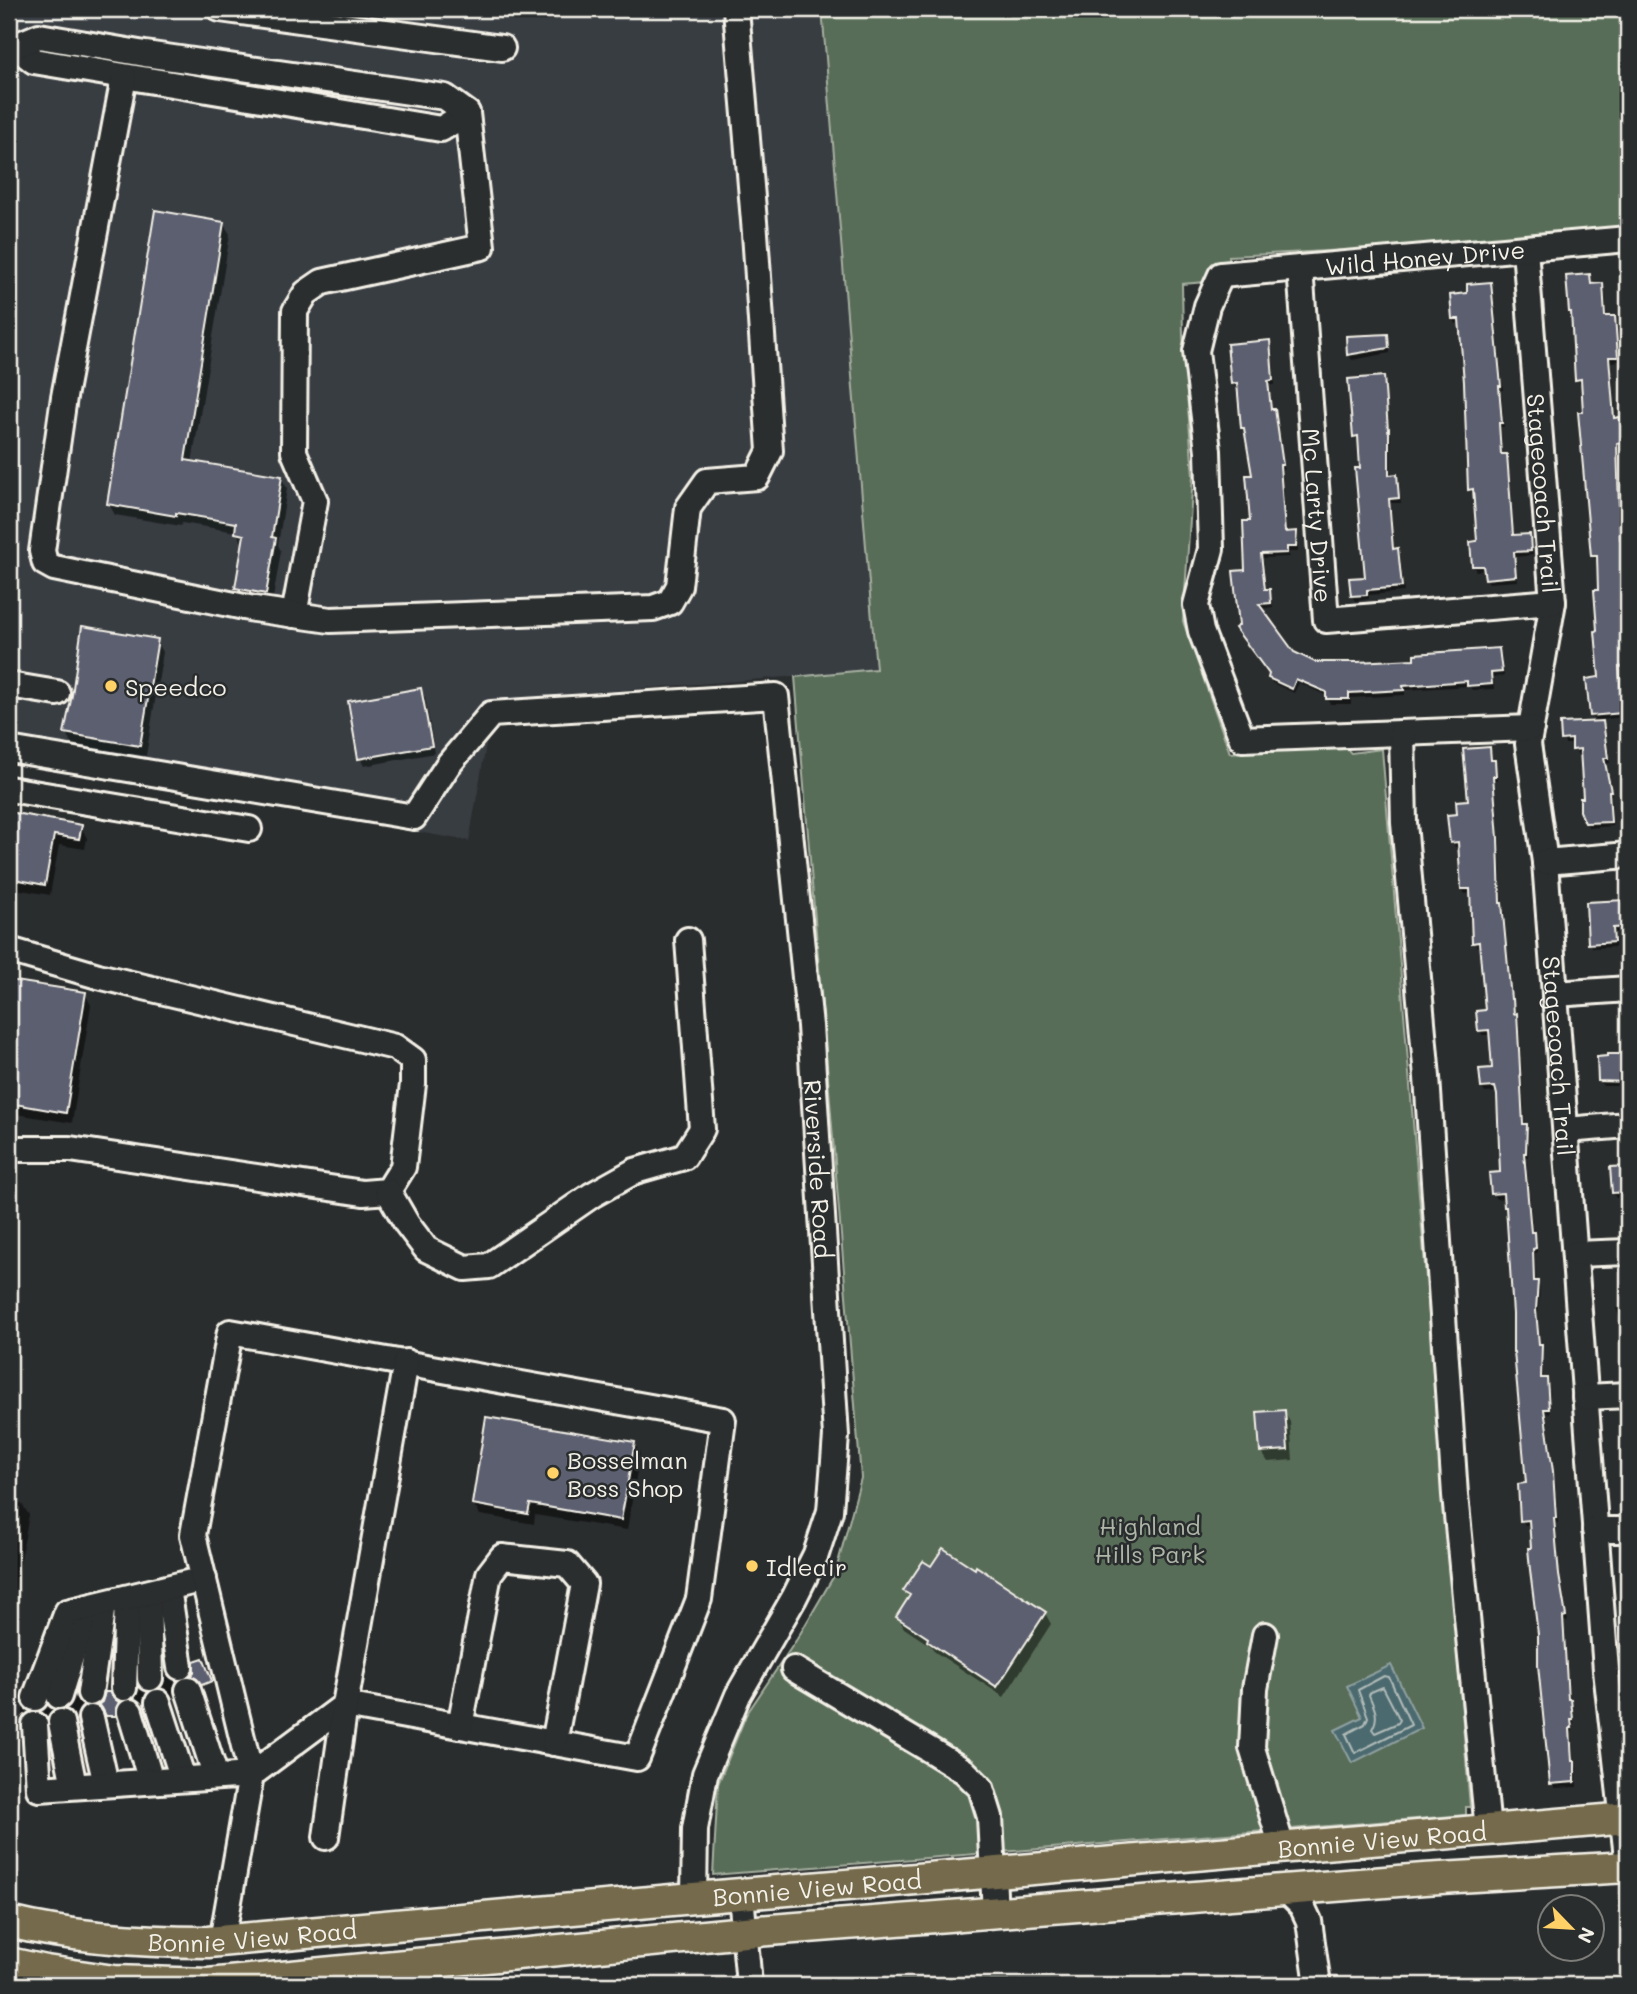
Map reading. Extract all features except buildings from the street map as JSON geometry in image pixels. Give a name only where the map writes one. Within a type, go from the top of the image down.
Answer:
[{"type":"main road","name":"Bonnie View Road","points":[[9,1922],[66,1934],[116,1939],[222,1941],[1626,1818]]},
{"type":"main road","points":[[1282,1847],[1286,1890]]},
{"type":"main road","name":"Bonnie View Road","points":[[9,1962],[114,1981],[208,1985],[261,1982],[746,1932],[1424,1879],[1628,1866]]},
{"type":"main road","points":[[208,1985],[222,1941]]},
{"type":"street","points":[[220,9],[502,48]]},
{"type":"street","points":[[124,77],[64,397],[42,551],[45,563],[54,568],[81,574],[254,609],[330,620],[653,608],[670,602],[679,586],[688,508],[707,481],[757,477],[770,451],[736,9]]},
{"type":"street","points":[[12,45],[39,36],[445,97],[467,113],[482,247],[322,282],[306,293],[295,311],[294,452],[315,501],[295,615]]},
{"type":"street","points":[[12,45],[34,61],[441,129],[467,113]]},
{"type":"street","name":"Wild Honey Drive","points":[[1402,733],[1242,739],[1201,631],[1196,605],[1211,548],[1208,451],[1196,351],[1207,306],[1221,275],[1628,239]]},
{"type":"street","name":"Stagecoach Trail","points":[[1525,249],[1553,602],[1528,744],[1545,862],[1595,1530],[1617,1670],[1628,1866]]},
{"type":"street","name":"Mc Larty Drive","points":[[1300,268],[1326,620],[1553,602]]},
{"type":"street","points":[[9,685],[57,692]]},
{"type":"street","name":"Riverside Road","points":[[9,749],[414,817],[448,765],[491,715],[776,696],[810,1026],[836,1436],[830,1511],[816,1554],[738,1695],[705,1774],[695,1829],[694,1898]]},
{"type":"street","points":[[1488,1830],[1455,1495],[1427,1077],[1404,822],[1402,733],[1531,728]]},
{"type":"street","points":[[9,789],[249,829]]},
{"type":"street","points":[[1545,862],[1628,855]]},
{"type":"street","points":[[388,1191],[407,1224],[426,1249],[465,1268],[489,1266],[592,1195],[635,1171],[684,1157],[702,1129],[688,940]]},
{"type":"street","points":[[9,950],[97,976],[396,1046],[413,1060],[413,1084],[402,1167],[388,1191]]},
{"type":"street","points":[[1555,994],[1628,989]]},
{"type":"street","points":[[1566,1129],[1628,1125]]},
{"type":"street","points":[[9,1149],[70,1149],[363,1193],[388,1191]]},
{"type":"street","points":[[1575,1254],[1628,1252]]},
{"type":"street","points":[[35,1725],[39,1788],[251,1774],[345,1705],[637,1758],[699,1599],[723,1420],[230,1332],[193,1535],[251,1774],[222,1941]]},
{"type":"street","points":[[326,1837],[345,1705],[406,1362]]},
{"type":"street","points":[[1585,1397],[1628,1395]]},
{"type":"street","points":[[1595,1530],[1628,1530]]},
{"type":"street","points":[[460,1726],[489,1574],[502,1557],[567,1564],[584,1584],[554,1743]]},
{"type":"street","points":[[47,1697],[126,1598],[204,1579]]},
{"type":"street","points":[[126,1598],[180,1667]]},
{"type":"street","points":[[126,1598],[150,1678]]},
{"type":"street","points":[[126,1598],[127,1700],[151,1781]]},
{"type":"street","points":[[106,1784],[90,1706],[126,1598]]},
{"type":"street","points":[[1265,1634],[1255,1689],[1252,1748],[1282,1847]]},
{"type":"street","points":[[794,1669],[964,1771],[981,1788],[990,1816],[995,1913]]},
{"type":"street","points":[[188,1690],[216,1777]]},
{"type":"street","points":[[158,1702],[183,1779]]},
{"type":"street","points":[[61,1722],[74,1786]]},
{"type":"street","points":[[1286,1890],[1302,1906],[1309,1921],[1318,1985]]},
{"type":"street","points":[[741,1894],[749,1985]]},
{"type":"shaded area","points":[[9,9],[822,9],[876,670],[494,700],[469,841],[9,760]]},
{"type":"green space","name":"Highland Hills Park","points":[[822,9],[1628,9],[1628,236],[1229,256],[1231,280],[1182,284],[1193,476],[1183,621],[1230,753],[1340,743],[1351,753],[1382,749],[1470,1807],[1466,1807],[1466,1815],[713,1875],[718,1784],[746,1715],[797,1639],[835,1574],[861,1478],[795,677],[876,669]]},
{"type":"green space","points":[[899,1980],[1079,1981],[1080,1985],[901,1985]]},
{"type":"water","points":[[1391,1665],[1422,1728],[1352,1763],[1335,1730],[1362,1717],[1347,1686]]},
{"type":"place","name":"Speedco","points":[[111,686]]},
{"type":"place","name":"Bosselman Boss Shop","points":[[553,1473]]},
{"type":"place","name":"Idleair","points":[[752,1566]]}]
